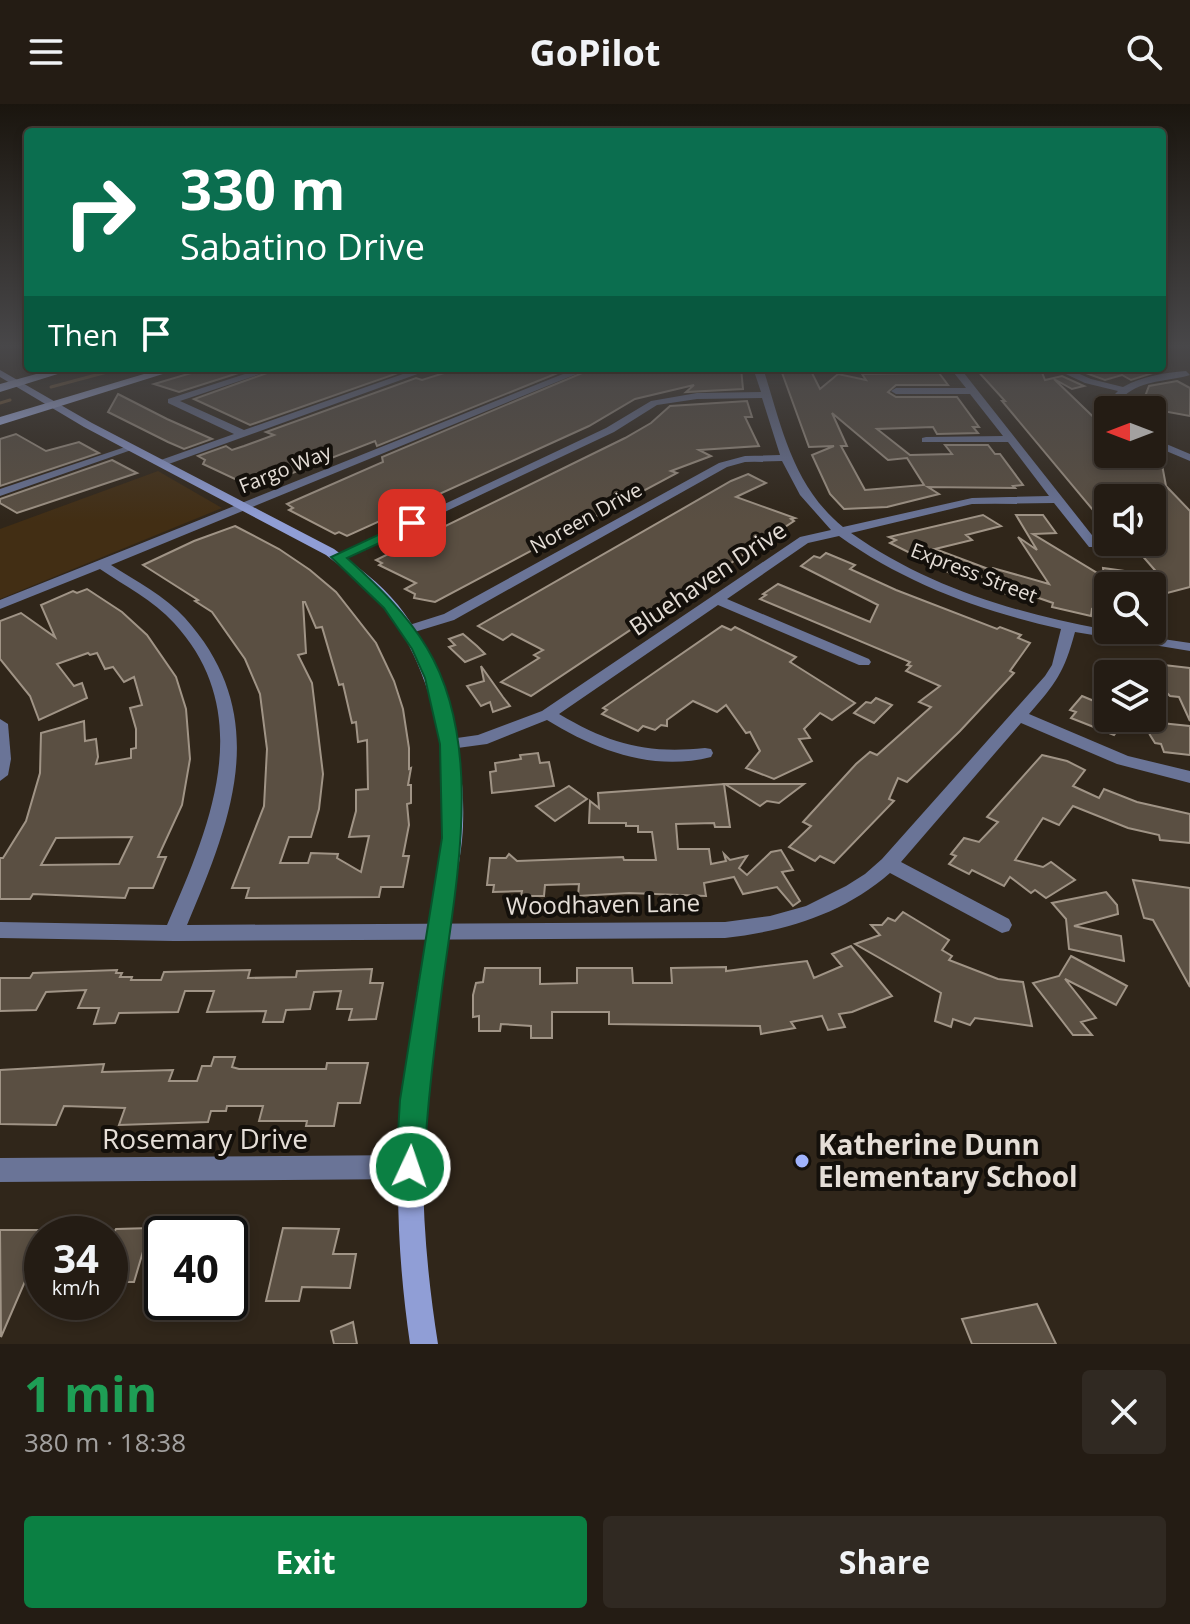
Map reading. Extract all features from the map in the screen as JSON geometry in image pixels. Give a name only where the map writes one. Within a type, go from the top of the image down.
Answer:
[{"type":"main road","points":[[0,421],[52,405]]},
{"type":"street","points":[[52,405],[338,557],[370,584],[408,630],[433,678],[450,744],[453,838],[413,1100],[410,1167],[412,1240],[424,1344]]},
{"type":"street","points":[[179,405],[243,434]]},
{"type":"street","points":[[162,463],[325,405]]},
{"type":"street","name":"Fargo Way","points":[[0,605],[495,405]]},
{"type":"street","points":[[338,557],[610,430],[651,405]]},
{"type":"street","name":"Express Street","points":[[770,405],[804,494],[839,530],[886,561],[951,591],[1069,627],[1190,647]]},
{"type":"street","points":[[983,405],[1093,544]]},
{"type":"street","points":[[926,440],[1011,439]]},
{"type":"street","points":[[1166,447],[1190,458]]},
{"type":"street","points":[[0,493],[132,448]]},
{"type":"street","name":"Noreen Drive","points":[[408,630],[449,617],[723,465],[745,459],[788,458]]},
{"type":"street","name":"Bluehaven Drive","points":[[450,744],[481,740],[548,714],[795,545],[816,535],[972,501],[1058,499]]},
{"type":"street","points":[[101,564],[160,603],[195,639],[215,672],[226,708],[230,738],[228,775],[221,812],[207,856],[174,933]]},
{"type":"street","points":[[716,599],[864,662]]},
{"type":"street","name":"Woodhaven Lane","points":[[0,930],[438,933],[746,928],[813,912],[843,899],[870,882],[889,864],[1019,716],[1059,665],[1069,627]]},
{"type":"street","points":[[548,714],[589,739],[631,754],[667,757],[705,753]]},
{"type":"street","points":[[1019,716],[1123,760],[1190,777]]},
{"type":"street","points":[[0,724],[3,759],[0,775]]},
{"type":"street","points":[[889,864],[1002,925]]},
{"type":"street","name":"Rosemary Drive","points":[[0,1170],[410,1167]]},
{"type":"shaded area","points":[[158,471],[222,508],[0,599],[0,529]]},
{"type":"building","points":[[112,405],[139,405],[212,439],[184,449],[108,412]]},
{"type":"building","points":[[207,405],[307,405],[250,425]]},
{"type":"building","points":[[341,405],[479,405],[377,446],[375,441],[254,488],[203,464],[205,460],[198,456],[226,446],[232,450],[274,435],[266,432]]},
{"type":"building","points":[[506,405],[625,405],[589,426],[347,536],[339,532],[335,534],[289,510],[293,508],[287,504],[383,462],[382,457]]},
{"type":"building","points":[[748,405],[752,417],[745,417],[759,446],[699,450],[711,456],[671,471],[677,473],[435,602],[414,598],[415,594],[405,589],[416,583],[379,565],[382,563],[376,560],[625,438],[651,423],[670,406]]},
{"type":"building","points":[[794,405],[963,405],[979,427],[973,427],[978,433],[937,434],[933,427],[877,429],[910,455],[952,454],[945,445],[988,445],[995,454],[1000,454],[1023,485],[1013,486],[1015,488],[928,487],[939,494],[887,507],[844,509],[830,494],[812,455],[834,446],[809,447]],"holes":[[[832,413],[888,460],[907,458],[924,485],[865,490],[841,446],[847,446]]]},
{"type":"building","points":[[1005,405],[1081,405],[1094,418],[1094,468],[1163,468],[1166,484],[1094,484],[1094,511]]},
{"type":"building","points":[[1166,405],[1190,405],[1190,416],[1166,412]]},
{"type":"building","points":[[16,434],[46,451],[79,442],[99,453],[0,486],[0,439]]},
{"type":"building","points":[[112,460],[137,473],[17,513],[0,503],[0,499]]},
{"type":"building","points":[[748,474],[766,483],[736,497],[795,518],[791,519],[794,521],[531,696],[501,682],[539,658],[534,655],[543,650],[512,634],[503,640],[478,626]]},
{"type":"building","points":[[1166,486],[1190,511],[1190,587],[1166,593],[1166,572],[1156,572],[1142,556],[1166,556]]},
{"type":"building","points":[[983,515],[1001,526],[966,535],[972,540],[935,549],[991,570],[993,568],[1049,584],[1018,537],[1037,550],[1016,515],[1043,515],[1056,533],[1033,534],[1096,572],[1091,616],[1052,607],[1053,603],[1027,594],[1023,599],[987,588],[991,583],[966,575],[962,579],[890,543],[896,540],[889,537]]},
{"type":"building","points":[[235,526],[279,549],[336,592],[376,643],[403,709],[409,748],[411,803],[407,804],[409,825],[403,856],[409,856],[403,887],[381,887],[379,897],[246,898],[249,888],[232,888],[264,806],[267,749],[260,694],[245,659],[212,612],[143,565]],"holes":[[[305,602],[316,628],[322,627],[339,685],[343,684],[352,723],[356,722],[358,742],[367,740],[368,789],[356,790],[356,811],[349,837],[369,836],[361,872],[337,858],[338,854],[311,853],[308,863],[280,863],[289,837],[311,837],[319,809],[323,774],[312,683],[298,655],[306,653]]]},
{"type":"building","points":[[826,553],[855,565],[850,569],[896,590],[997,629],[1000,627],[1021,635],[1018,638],[1030,643],[1010,671],[1014,673],[960,731],[907,782],[898,778],[889,799],[894,801],[834,863],[820,856],[815,861],[789,847],[811,826],[803,822],[856,764],[870,752],[877,755],[931,707],[919,702],[940,686],[906,671],[911,666],[907,665],[910,662],[760,599],[778,584],[870,622],[878,605],[801,566],[814,556],[820,558]]},
{"type":"building","points":[[1103,568],[1132,572],[1103,572]]},
{"type":"building","points":[[87,589],[122,612],[147,635],[176,677],[186,709],[190,759],[182,805],[158,857],[166,857],[153,888],[129,888],[125,898],[33,894],[30,899],[0,899],[0,858],[3,858],[26,821],[40,773],[41,733],[84,721],[85,741],[96,739],[96,764],[131,758],[131,749],[136,748],[136,729],[130,708],[142,705],[134,677],[124,682],[113,667],[105,669],[97,653],[57,664],[74,686],[82,683],[87,698],[39,720],[30,696],[0,659],[0,621],[21,613],[55,637],[41,605],[73,591],[77,593]],"holes":[[[132,837],[119,864],[41,865],[56,838]]]},
{"type":"building","points":[[722,626],[731,630],[735,627],[796,657],[790,662],[855,703],[832,720],[820,713],[804,729],[810,738],[799,739],[812,761],[774,779],[746,768],[760,751],[750,732],[746,733],[726,705],[717,712],[693,701],[667,720],[667,726],[661,725],[655,730],[643,726],[638,731],[602,714],[607,710],[603,708]]},
{"type":"building","points":[[463,634],[485,654],[465,662],[449,647],[455,645],[449,639]]},
{"type":"building","points":[[1166,665],[1190,668],[1190,721],[1179,697],[1166,692]]},
{"type":"building","points":[[481,666],[510,706],[493,712],[490,702],[481,706],[467,686],[484,681]]},
{"type":"building","points":[[1082,696],[1094,701],[1094,727],[1071,718],[1076,712],[1070,710]]},
{"type":"building","points":[[876,698],[892,705],[874,723],[854,713],[866,702],[871,703]]},
{"type":"building","points":[[1166,724],[1190,726],[1190,755],[1164,752],[1161,744],[1155,743],[1149,732],[1166,732]]},
{"type":"building","points":[[538,753],[540,763],[549,762],[554,786],[492,793],[490,772],[496,771],[495,763]]},
{"type":"building","points":[[1042,755],[1067,761],[1085,770],[1073,786],[1099,798],[1104,789],[1137,802],[1190,814],[1190,843],[1160,840],[1159,835],[1128,828],[1073,806],[1059,825],[1043,818],[1015,860],[1043,867],[1051,862],[1075,880],[1046,898],[1035,890],[1031,893],[1010,877],[1004,886],[972,870],[969,874],[949,864],[956,856],[951,854],[964,838],[979,842],[998,822],[987,817]]},
{"type":"building","points":[[724,784],[730,827],[715,827],[714,823],[676,824],[678,849],[709,849],[711,864],[726,861],[724,854],[730,860],[747,856],[739,868],[747,875],[771,852],[781,850],[793,870],[782,872],[800,901],[793,906],[777,887],[743,894],[734,877],[704,883],[706,896],[629,893],[578,896],[579,884],[545,885],[544,896],[521,896],[522,891],[493,892],[494,885],[487,885],[490,858],[506,858],[509,854],[517,861],[623,857],[624,860],[656,860],[652,832],[638,832],[638,826],[626,826],[626,823],[589,823],[590,801],[599,808],[598,793]]},
{"type":"building","points":[[725,784],[804,784],[779,803],[767,801],[760,806]]},
{"type":"building","points":[[569,786],[587,799],[555,821],[536,806]]},
{"type":"building","points":[[1133,880],[1190,888],[1190,987],[1153,920],[1144,918]]},
{"type":"building","points":[[1106,892],[1117,905],[1118,914],[1074,926],[1121,936],[1124,961],[1069,949],[1066,919],[1052,903]]},
{"type":"building","points":[[903,912],[949,940],[942,950],[952,956],[949,960],[998,979],[1023,982],[1032,1026],[975,1018],[970,1025],[953,1019],[951,1027],[935,1021],[941,993],[855,944],[880,935],[871,925],[882,925],[888,918],[895,921]]},
{"type":"building","points":[[851,946],[892,996],[839,1014],[845,1027],[828,1030],[822,1016],[791,1022],[795,1028],[761,1034],[760,1026],[609,1024],[609,1012],[552,1012],[552,1038],[531,1038],[531,1026],[501,1024],[500,1031],[479,1031],[479,1016],[473,1017],[473,995],[476,983],[483,982],[485,968],[540,968],[540,984],[577,983],[577,968],[632,968],[633,983],[672,983],[671,968],[726,967],[726,971],[807,961],[814,978],[842,966],[832,954]]},
{"type":"building","points":[[1071,956],[1127,986],[1116,1005],[1065,979],[1096,1018],[1081,1022],[1092,1035],[1073,1035],[1033,983],[1059,976]]},
{"type":"building","points":[[372,969],[370,983],[383,983],[376,1019],[349,1020],[352,1009],[337,1009],[341,991],[314,992],[310,1009],[286,1010],[283,1022],[263,1022],[266,1011],[207,1012],[214,991],[185,991],[178,1012],[119,1013],[115,1023],[94,1024],[99,1008],[78,1008],[86,990],[46,992],[36,1010],[0,1011],[0,978],[30,978],[33,973],[117,970],[116,973],[122,973],[120,977],[132,977],[131,980],[161,980],[164,972],[250,970],[248,978],[296,977],[297,971]]},
{"type":"building","points":[[214,1057],[235,1057],[232,1067],[239,1069],[326,1069],[327,1063],[368,1063],[360,1103],[338,1103],[334,1126],[306,1126],[307,1121],[259,1121],[263,1106],[227,1106],[226,1111],[211,1111],[208,1122],[119,1125],[125,1108],[64,1106],[56,1125],[0,1124],[0,1070],[104,1064],[102,1072],[173,1070],[169,1081],[197,1081],[202,1066],[211,1066]]},
{"type":"building","points":[[144,1228],[144,1248],[134,1282],[128,1282],[128,1229]]},
{"type":"building","points":[[283,1228],[339,1229],[333,1254],[356,1254],[350,1288],[302,1287],[299,1301],[266,1301]]},
{"type":"building","points":[[0,1230],[24,1230],[24,1284],[1,1337]]},
{"type":"building","points":[[1037,1304],[1056,1344],[972,1344],[962,1319]]},
{"type":"building","points":[[353,1322],[357,1344],[334,1344],[331,1331]]},
{"type":"place","name":"Katherine Dunn Elementary School","points":[[802,1161]]},
{"type":"route","points":[[410,1167],[413,1100],[453,838],[454,794],[450,744],[433,678],[420,649],[390,605],[338,557],[412,523]]}]
